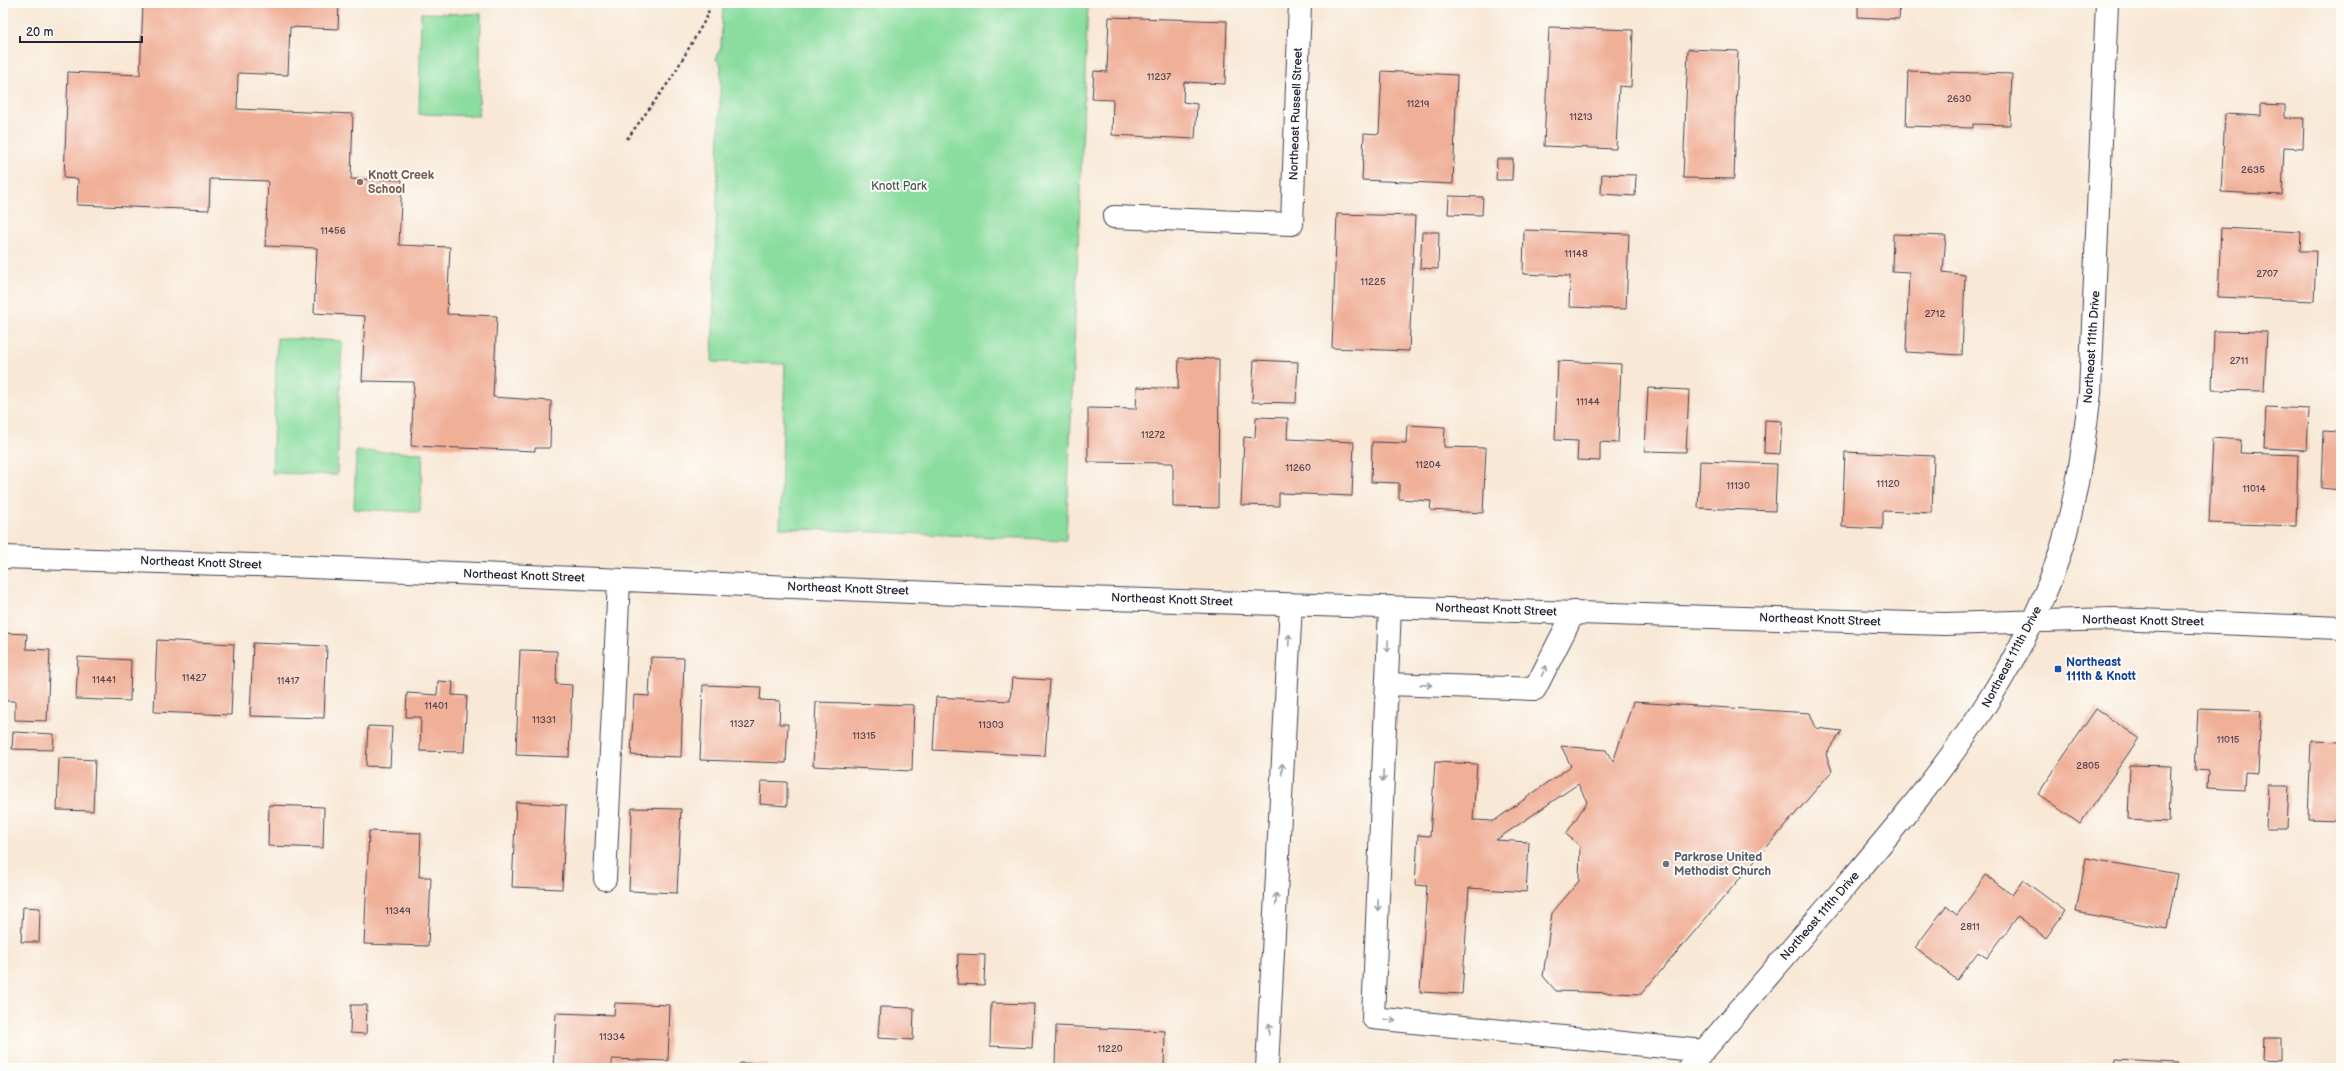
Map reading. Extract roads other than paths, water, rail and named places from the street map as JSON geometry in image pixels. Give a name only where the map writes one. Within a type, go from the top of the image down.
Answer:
[{"type":"street","name":"Northeast Russell Street","points":[[1114,217],[1292,224],[1300,3]]},
{"type":"street","name":"Northeast 111th Drive","points":[[1689,1068],[1924,792],[1984,710],[2033,622],[2058,559],[2072,506],[2083,450],[2090,393],[2107,3]]},
{"type":"street","name":"Northeast Knott Street","points":[[3,557],[982,595],[1944,624],[2113,619],[2341,628]]},
{"type":"street","points":[[605,879],[618,580]]},
{"type":"street","points":[[1267,1068],[1291,604]]},
{"type":"street","points":[[1390,607],[1373,1018],[1704,1051]]},
{"type":"street","points":[[1387,684],[1535,689],[1574,612]]},
{"type":"place","name":"Knott Creek School","points":[[360,182]]},
{"type":"place","name":"Northeast 111th & Knott","points":[[2058,669]]},
{"type":"place","name":"Parkrose United Methodist Church","points":[[1666,864]]},
{"type":"park label","name":"Knott Park","points":[[899,186]]}]
